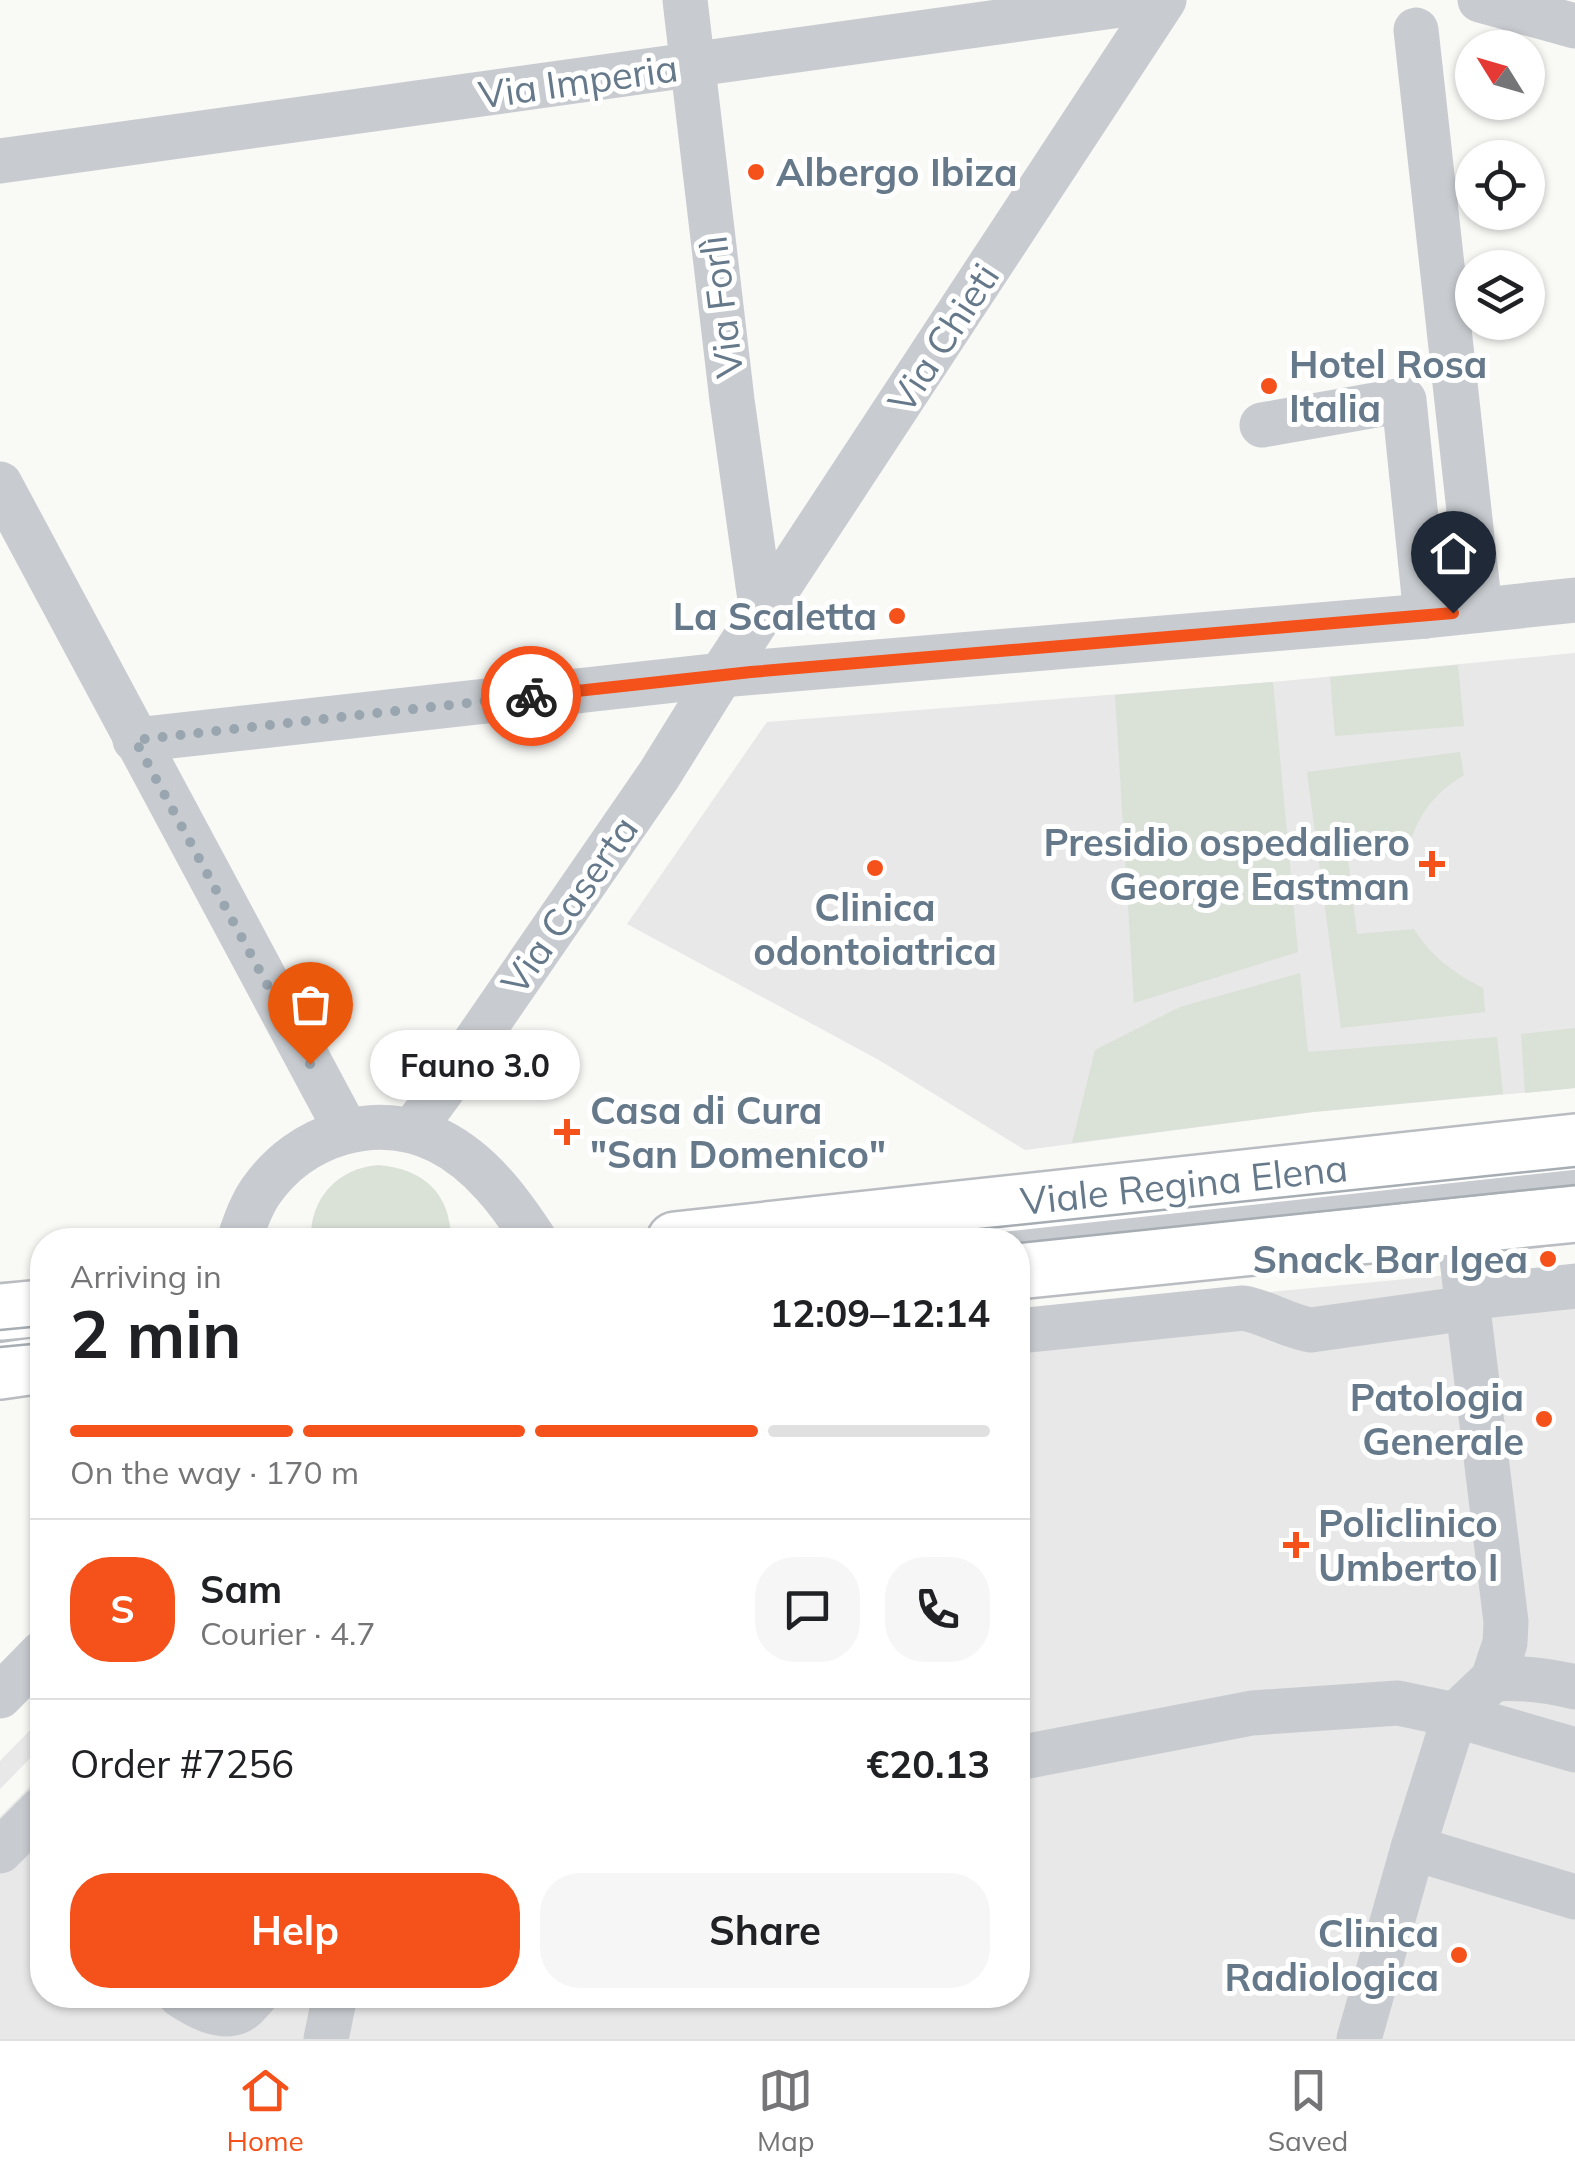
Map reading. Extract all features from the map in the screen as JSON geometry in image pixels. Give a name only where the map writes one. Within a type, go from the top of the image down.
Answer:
[{"type":"main road","name":"Viale Regina Elena","points":[[784,1228],[1575,1142]]},
{"type":"main road","name":"Viale Regina Elena","points":[[1030,1270],[1575,1214]]},
{"type":"main road","points":[[0,1312],[30,1309]]},
{"type":"main road","points":[[0,1370],[30,1366]]},
{"type":"street","name":"Via Forlì","points":[[684,0],[762,614]]},
{"type":"street","name":"Via Imperia","points":[[0,161],[692,65],[937,16],[1156,0]]},
{"type":"street","name":"Via Chieti","points":[[721,676],[1164,0]]},
{"type":"street","points":[[1480,0],[1575,26]]},
{"type":"street","points":[[1416,30],[1480,610]]},
{"type":"street","points":[[1262,426],[1404,400],[1426,616]]},
{"type":"street","points":[[0,484],[346,1130]]},
{"type":"street","points":[[135,740],[721,676],[1575,600]]},
{"type":"street","name":"Via Caserta","points":[[412,1131],[659,776],[721,676]]},
{"type":"street","points":[[243,1228],[261,1191],[294,1158],[320,1140],[346,1130],[378,1126],[412,1131],[440,1142],[504,1196],[526,1228]]},
{"type":"street","name":"Viale Regina Elena","points":[[1030,1230],[1575,1174]]},
{"type":"street","points":[[1359,2039],[1454,1716],[1493,1679],[1506,1643],[1458,1226]]},
{"type":"street","points":[[1030,1330],[1243,1308],[1311,1330],[1575,1286]]},
{"type":"street","points":[[0,1338],[30,1335]]},
{"type":"street","points":[[0,1696],[30,1665]]},
{"type":"street","points":[[1493,1679],[1543,1679],[1575,1687]]},
{"type":"street","points":[[1030,1756],[1252,1713],[1398,1703],[1575,1750]]},
{"type":"street","points":[[1413,1848],[1575,1896]]},
{"type":"street","points":[[203,2008],[224,2014],[243,2008]]},
{"type":"street","points":[[326,2039],[333,2008]]},
{"type":"shaded area","points":[[1575,653],[1575,1088],[1313,1112],[1025,1150],[879,1060],[627,924],[767,722],[1273,682]]},
{"type":"shaded area","points":[[1458,665],[1464,726],[1335,736],[1330,677]]},
{"type":"shaded area","points":[[1273,682],[1298,952],[1134,1003],[1115,695]]},
{"type":"shaded area","points":[[1460,752],[1464,775],[1427,808],[1406,854],[1348,859],[1357,934],[1414,929],[1444,963],[1483,988],[1485,1012],[1341,1028],[1307,772]]},
{"type":"shaded area","points":[[1300,973],[1308,1052],[1497,1037],[1503,1094],[1313,1112],[1072,1143],[1095,1050],[1180,1007]]},
{"type":"shaded area","points":[[1575,1028],[1575,1088],[1525,1093],[1521,1034]]},
{"type":"shaded area","points":[[364,1167],[394,1167],[421,1178],[440,1196],[450,1228],[312,1228],[315,1211],[329,1188]]},
{"type":"shaded area","name":"Policlinico Umberto I","points":[[1522,1268],[1522,1280],[1575,1277],[1575,2039],[0,2039],[0,1817],[30,1786],[30,2008],[1030,2008],[1030,1315]]},
{"type":"shaded area","points":[[30,1730],[30,1758],[0,1789],[0,1761]]},
{"type":"tram line","points":[[989,1228],[1575,1167]]},
{"type":"tram line","points":[[1030,1242],[1575,1185]]},
{"type":"tram line","points":[[0,1330],[30,1327]]},
{"type":"tram line","points":[[0,1347],[30,1344]]},
{"type":"way so far","points":[[310,1064],[135,740],[531,696]]},
{"type":"place","name":"Albergo Ibiza","points":[[756,172]]},
{"type":"place","name":"Hotel Rosa Italia","points":[[1269,386]]},
{"type":"place","name":"La Scaletta","points":[[897,616]]},
{"type":"place","name":"Presidio ospedaliero George Eastman","points":[[1432,864]]},
{"type":"place","name":"Clinica odontoiatrica","points":[[875,868]]},
{"type":"place","name":"Fauno 3.0","points":[[310,1064]]},
{"type":"place","name":"Casa di Cura \"San Domenico\"","points":[[567,1132]]},
{"type":"place","name":"Snack Bar Igea","points":[[1548,1259]]},
{"type":"place","name":"Patologia Generale","points":[[1544,1419]]},
{"type":"place","name":"Policlinico Umberto I","points":[[1296,1545]]},
{"type":"place","name":"Clinica Radiologica","points":[[1459,1955]]},
{"type":"route","points":[[531,696],[751,672],[1453,613]]}]
